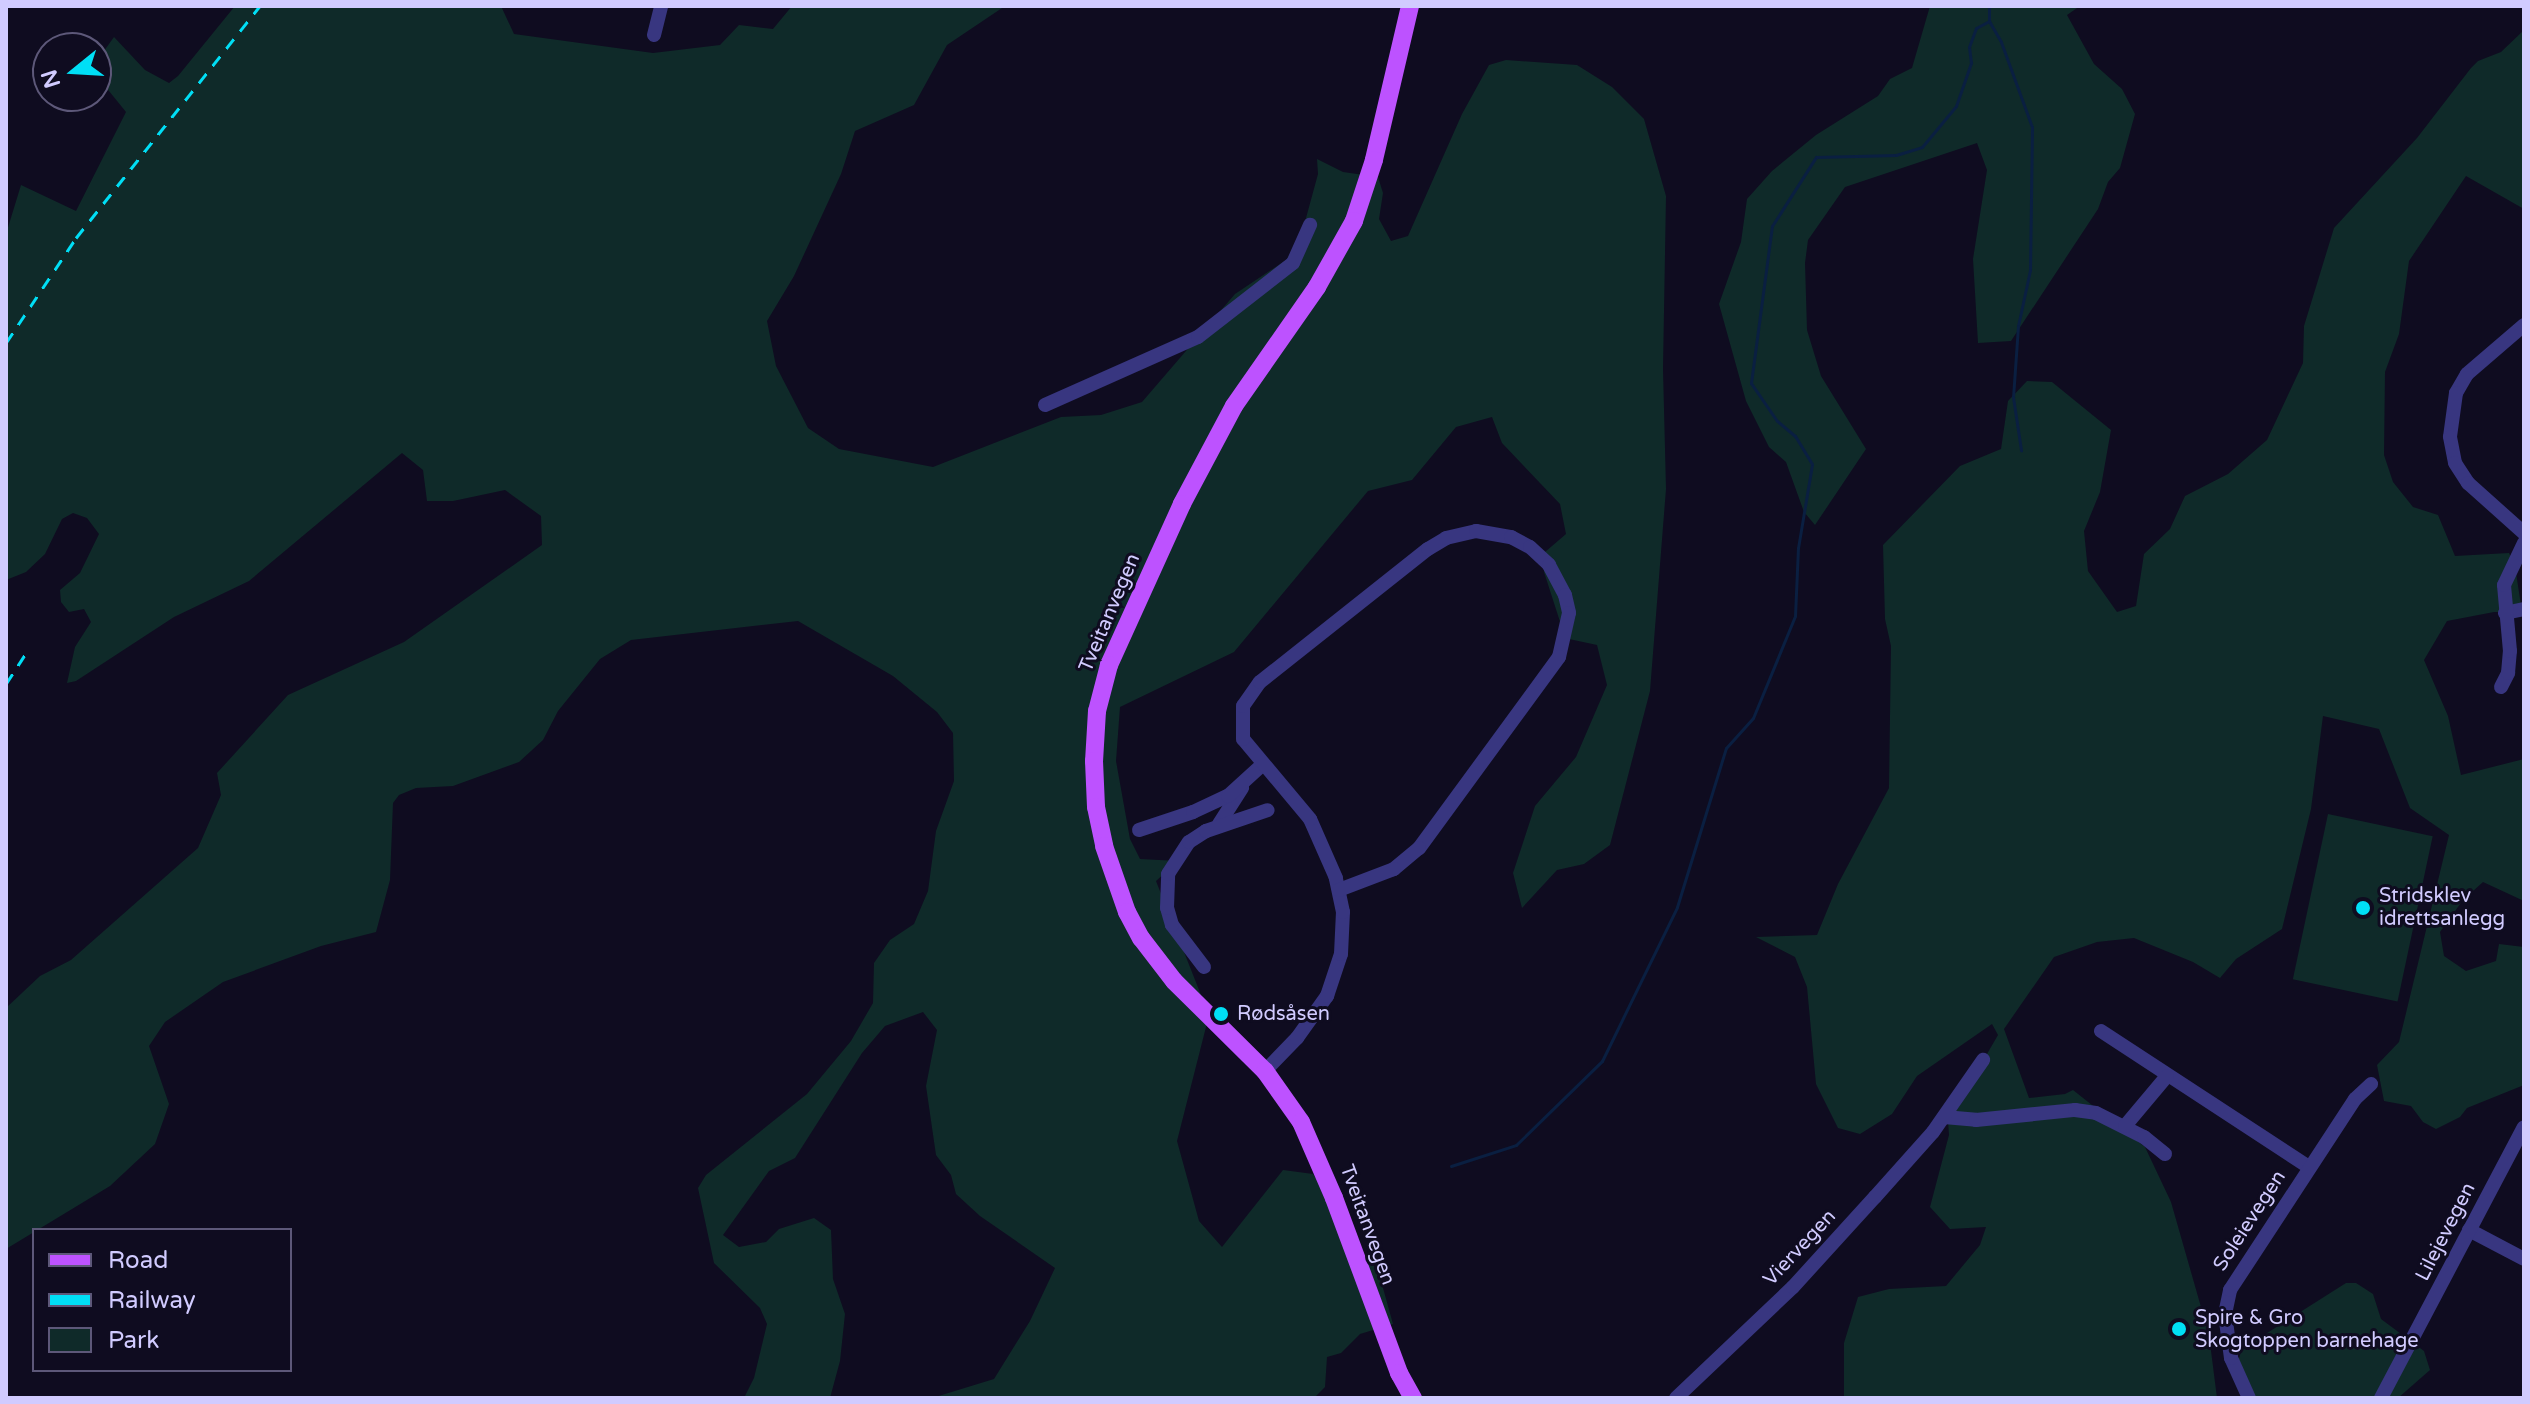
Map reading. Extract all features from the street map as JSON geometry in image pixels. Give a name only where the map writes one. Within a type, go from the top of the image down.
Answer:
[{"type":"main road","name":"Tveitanvegen","points":[[1410,6],[1374,160],[1354,221],[1317,287],[1249,382],[1209,449],[1116,647],[1097,711],[1094,761],[1096,807],[1109,864],[1127,912],[1141,938],[1174,981],[1265,1071],[1291,1106],[1320,1163],[1399,1373],[1413,1398]]},
{"type":"street","points":[[654,35],[661,6]]},
{"type":"street","points":[[1045,405],[1198,337],[1293,263],[1310,225]]},
{"type":"street","points":[[2524,325],[2467,374],[2456,393],[2450,437],[2455,463],[2468,483],[2524,533]]},
{"type":"street","points":[[1265,1071],[1297,1038],[1327,996],[1342,943],[1339,890],[1310,819],[1243,739],[1241,714],[1249,695],[1428,549],[1460,534],[1492,532],[1530,547],[1549,565],[1560,583],[1569,613],[1567,636],[1552,668],[1419,848],[1394,869],[1339,890]]},
{"type":"street","points":[[2501,687],[2508,673],[2510,651],[2504,585],[2524,543]]},
{"type":"street","points":[[2505,613],[2524,609]]},
{"type":"street","points":[[1139,830],[1193,812],[1228,796],[1263,764]]},
{"type":"street","points":[[1219,824],[1238,798],[1243,783]]},
{"type":"street","points":[[1204,967],[1172,925],[1166,891],[1168,874],[1189,842],[1219,824],[1268,810]]},
{"type":"street","points":[[2101,1031],[2309,1167]]},
{"type":"street","name":"Viervegen","points":[[1676,1398],[1793,1287],[1944,1117],[1983,1060]]},
{"type":"street","points":[[2125,1126],[2167,1076]]},
{"type":"street","name":"Soleievegen","points":[[2249,1398],[2231,1358],[2226,1300],[2309,1167],[2355,1099],[2371,1084]]},
{"type":"street","points":[[1944,1117],[1976,1120],[2075,1110],[2096,1113],[2125,1126],[2165,1154]]},
{"type":"street","name":"Lilejevegen","points":[[2381,1398],[2524,1127]]},
{"type":"street","points":[[2469,1230],[2524,1259]]},
{"type":"green space","points":[[235,6],[501,6],[514,34],[653,53],[720,45],[739,25],[773,29],[792,6],[1005,6],[947,45],[914,105],[855,131],[841,174],[794,276],[767,321],[776,366],[808,428],[839,449],[933,467],[1061,417],[1101,415],[1142,402],[1235,294],[1286,260],[1300,240],[1318,174],[1317,159],[1343,172],[1378,177],[1383,193],[1379,219],[1391,241],[1408,236],[1462,114],[1489,65],[1506,60],[1577,65],[1612,87],[1644,119],[1666,196],[1663,369],[1666,489],[1650,691],[1610,845],[1584,864],[1557,870],[1522,908],[1513,873],[1535,806],[1576,757],[1607,685],[1597,645],[1569,639],[1563,631],[1544,572],[1545,552],[1566,534],[1560,504],[1502,443],[1492,417],[1456,427],[1412,480],[1368,491],[1234,652],[1120,707],[1116,761],[1130,839],[1140,859],[1178,861],[1156,881],[1201,995],[1207,1023],[1177,1141],[1199,1221],[1222,1247],[1283,1170],[1313,1174],[1329,1197],[1338,1228],[1378,1270],[1393,1324],[1360,1334],[1341,1353],[1327,1357],[1325,1387],[1314,1398],[932,1398],[994,1379],[1030,1321],[1055,1268],[980,1216],[956,1194],[951,1175],[936,1155],[926,1086],[937,1030],[923,1012],[885,1026],[862,1053],[795,1158],[769,1171],[723,1235],[739,1247],[766,1242],[779,1229],[814,1218],[831,1230],[833,1279],[845,1314],[840,1361],[830,1398],[744,1398],[754,1378],[767,1324],[760,1308],[714,1263],[698,1188],[706,1175],[807,1094],[851,1041],[873,1003],[874,963],[890,940],[914,924],[928,891],[936,831],[954,781],[953,733],[937,712],[893,676],[798,621],[631,640],[600,659],[558,711],[543,740],[519,762],[453,786],[416,788],[399,795],[393,803],[390,880],[376,932],[321,946],[223,982],[165,1022],[149,1046],[169,1104],[155,1144],[110,1186],[41,1228],[32,1228],[32,1233],[6,1249],[6,1008],[40,976],[71,960],[198,848],[221,795],[217,773],[288,695],[404,642],[542,545],[541,516],[505,490],[453,501],[427,501],[423,470],[402,453],[249,581],[174,617],[76,681],[67,683],[75,647],[91,622],[84,609],[69,612],[61,602],[60,590],[80,573],[99,534],[87,518],[73,513],[62,519],[45,554],[26,572],[6,580],[6,234],[21,185],[76,211],[126,112],[112,95],[114,37],[145,70],[169,83]]},
{"type":"green space","points":[[1930,6],[2080,6],[2067,15],[2094,64],[2122,89],[2135,114],[2120,168],[2108,182],[2098,209],[2011,341],[1978,343],[1973,259],[1987,170],[1977,143],[1845,187],[1808,240],[1805,263],[1807,330],[1821,376],[1866,449],[1815,525],[1804,512],[1786,462],[1769,447],[1746,401],[1719,304],[1741,242],[1747,199],[1772,171],[1816,135],[1878,96],[1890,79],[1912,68]]},
{"type":"green space","points":[[2524,30],[2524,209],[2466,176],[2409,261],[2399,334],[2385,372],[2384,455],[2393,482],[2413,507],[2438,515],[2455,556],[2509,553],[2515,566],[2522,612],[2494,612],[2447,621],[2424,660],[2448,716],[2461,775],[2524,759],[2524,901],[2483,882],[2463,900],[2440,932],[2444,956],[2466,971],[2496,961],[2499,944],[2524,947],[2524,1085],[2467,1108],[2460,1117],[2436,1129],[2423,1122],[2411,1106],[2384,1101],[2377,1065],[2399,1042],[2449,835],[2410,808],[2379,729],[2323,716],[2311,809],[2282,929],[2236,959],[2220,978],[2193,962],[2134,938],[2097,942],[2054,957],[2004,1029],[2029,1098],[2065,1094],[2073,1090],[2145,1147],[2171,1202],[2209,1335],[2217,1398],[1844,1398],[1844,1343],[1858,1297],[1889,1289],[1946,1286],[1980,1245],[1986,1227],[1950,1229],[1930,1207],[1949,1135],[1948,1121],[1998,1035],[1992,1024],[1917,1076],[1892,1114],[1860,1134],[1838,1128],[1816,1084],[1807,987],[1795,957],[1756,937],[1817,935],[1838,884],[1889,788],[1891,646],[1885,619],[1883,545],[1960,466],[2001,449],[2008,401],[2027,381],[2052,382],[2111,430],[2100,492],[2084,531],[2088,571],[2117,612],[2136,606],[2144,554],[2170,529],[2185,496],[2228,474],[2267,440],[2303,363],[2304,326],[2334,228],[2417,138],[2471,68],[2478,61],[2501,52]]},
{"type":"green space","name":"Stridsklev idrettsanlegg","points":[[2328,814],[2433,836],[2398,1002],[2293,979]]},
{"type":"green space","points":[[2346,1283],[2356,1283],[2373,1294],[2381,1319],[2424,1351],[2430,1370],[2398,1398],[2249,1398],[2236,1369],[2244,1341],[2264,1335]]},
{"type":"waterway","points":[[1989,6],[1989,21],[2001,42],[2032,127],[2030,270],[2018,326],[2013,397],[2021,450]]},
{"type":"waterway","points":[[1451,1166],[1516,1145],[1602,1061],[1677,907],[1726,748],[1753,718],[1795,616],[1798,548],[1812,464],[1795,436],[1777,421],[1751,383],[1772,226],[1816,157],[1896,155],[1922,147],[1956,106],[1971,63],[1969,47],[1976,28],[1989,21]]},
{"type":"railway","points":[[6,343],[76,238],[260,6]]},
{"type":"railway","points":[[6,684],[25,655]]},
{"type":"place","name":"Stridsklev idrettsanlegg","points":[[2363,908]]},
{"type":"place","name":"Rødsåsen","points":[[1221,1014]]},
{"type":"place","name":"Spire & Gro Skogtoppen barnehage","points":[[2179,1329]]}]
